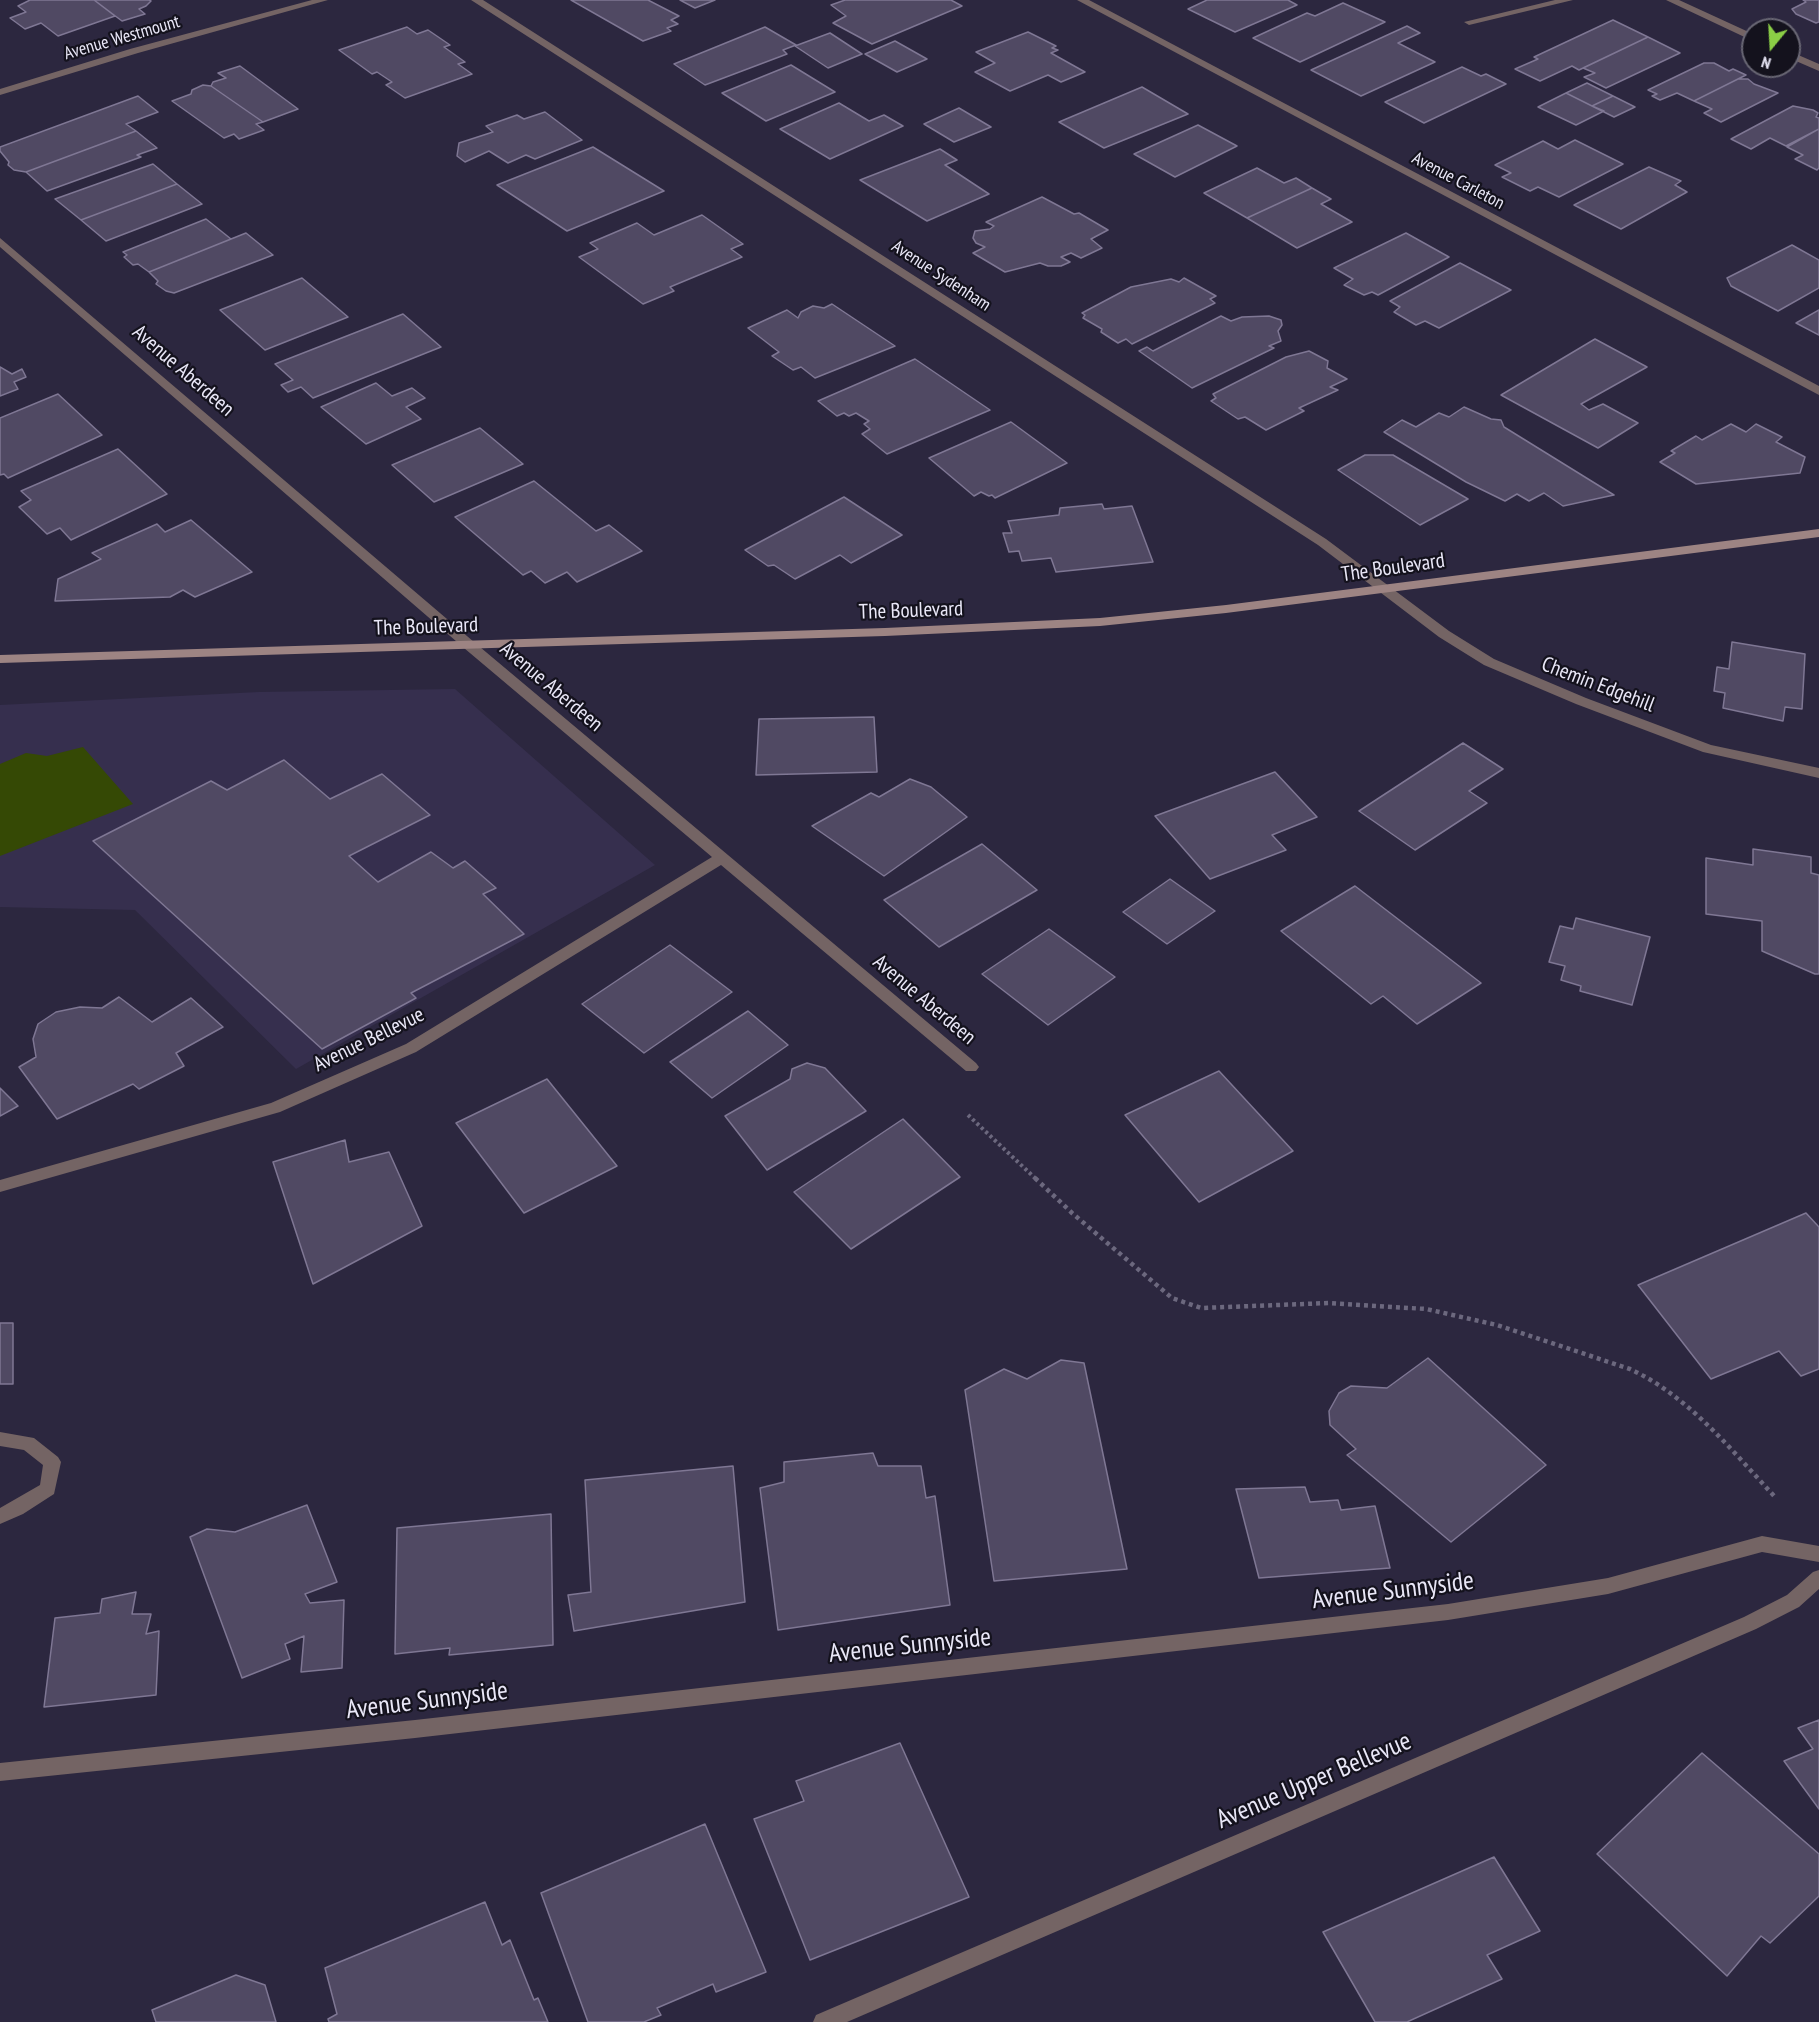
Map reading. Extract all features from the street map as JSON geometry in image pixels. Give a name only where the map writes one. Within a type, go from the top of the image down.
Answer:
[{"type":"main road","name":"The Boulevard","points":[[0,659],[1057,625],[1197,612],[1819,533]]},
{"type":"street","name":"Avenue Westmount","points":[[0,92],[145,48],[323,0]]},
{"type":"street","name":"Avenue Sydenham","points":[[476,0],[1322,542],[1383,589]]},
{"type":"street","name":"Avenue Carleton","points":[[1082,0],[1819,391]]},
{"type":"street","points":[[1469,22],[1568,0]]},
{"type":"street","points":[[1671,0],[1741,32]]},
{"type":"street","points":[[1801,60],[1819,68]]},
{"type":"street","name":"Avenue Aberdeen","points":[[0,241],[468,645],[971,1067]]},
{"type":"street","name":"Chemin Edgehill","points":[[1383,589],[1461,646],[1528,680],[1708,749],[1819,773]]},
{"type":"street","name":"Avenue Bellevue","points":[[0,1186],[275,1108],[411,1048],[723,858]]},
{"type":"street","points":[[0,1439],[28,1443],[52,1462],[48,1488],[17,1509],[0,1516]]},
{"type":"street","name":"Avenue Sunnyside","points":[[0,1772],[415,1729],[1448,1612],[1608,1586],[1762,1544],[1819,1554]]},
{"type":"street","name":"Avenue Upper Bellevue","points":[[823,2022],[1750,1623],[1793,1601],[1819,1578]]},
{"type":"path","points":[[968,1115],[1072,1213],[1172,1298],[1186,1305],[1201,1308],[1355,1304],[1417,1308],[1456,1314],[1607,1360],[1649,1379],[1680,1402],[1714,1433],[1776,1498]]},
{"type":"shaded area","points":[[455,689],[655,865],[296,1069],[135,910],[0,907],[0,705],[259,692]]},
{"type":"green space","points":[[83,747],[133,804],[0,856],[0,764],[26,753],[47,756]]},
{"type":"building","points":[[30,0],[94,0],[115,16],[58,36],[41,23],[25,29],[10,18],[26,12],[18,6]]},
{"type":"building","points":[[94,0],[151,1],[139,9],[145,14],[122,21]]},
{"type":"building","points":[[571,0],[648,0],[679,16],[671,20],[678,24],[667,28],[671,31],[643,41]]},
{"type":"building","points":[[680,0],[715,0],[695,8]]},
{"type":"building","points":[[845,0],[951,0],[962,6],[872,44],[833,23],[846,16],[831,5]]},
{"type":"building","points":[[1207,0],[1288,0],[1297,5],[1235,32],[1188,9]]},
{"type":"building","points":[[1803,0],[1819,0],[1819,22],[1816,23],[1796,14],[1792,9],[1806,2]]},
{"type":"building","points":[[1343,3],[1385,22],[1300,62],[1253,38],[1307,13],[1315,16]]},
{"type":"building","points":[[1613,20],[1648,37],[1579,70],[1572,66],[1540,81],[1515,69],[1538,59],[1534,57]]},
{"type":"building","points":[[1407,26],[1420,33],[1398,43],[1435,62],[1361,96],[1311,70]]},
{"type":"building","points":[[407,27],[417,34],[428,30],[450,45],[444,47],[465,62],[458,64],[472,74],[405,98],[386,85],[392,82],[377,72],[372,74],[339,50]]},
{"type":"building","points":[[765,27],[796,45],[783,50],[787,54],[705,85],[674,64]]},
{"type":"building","points":[[1028,32],[1056,46],[1052,48],[1058,50],[1051,53],[1085,72],[1061,82],[1048,75],[1010,91],[975,72],[995,63],[976,52]]},
{"type":"building","points":[[830,33],[862,54],[828,68],[795,46]]},
{"type":"building","points":[[1648,37],[1680,53],[1606,88],[1584,77],[1595,73],[1583,68]]},
{"type":"building","points":[[895,41],[927,59],[897,72],[865,54]]},
{"type":"building","points":[[1704,63],[1714,63],[1729,71],[1733,69],[1741,73],[1741,78],[1694,101],[1677,93],[1660,100],[1652,96],[1657,94],[1648,90]]},
{"type":"building","points":[[791,65],[835,92],[766,121],[722,93]]},
{"type":"building","points":[[240,66],[298,109],[263,122],[211,86],[213,82],[226,78],[218,73]]},
{"type":"building","points":[[1462,67],[1481,76],[1486,74],[1506,84],[1424,123],[1385,102]]},
{"type":"building","points":[[1738,79],[1748,79],[1754,84],[1778,93],[1721,122],[1704,113],[1712,109],[1694,101]]},
{"type":"building","points":[[1587,83],[1613,96],[1592,106],[1566,93]]},
{"type":"building","points":[[203,85],[211,86],[263,122],[256,124],[264,130],[239,139],[234,134],[224,138],[172,101],[191,94],[192,90]]},
{"type":"building","points":[[1142,87],[1188,114],[1104,148],[1059,122]]},
{"type":"building","points":[[1566,93],[1604,111],[1576,125],[1538,107]]},
{"type":"building","points":[[138,96],[158,112],[126,124],[136,131],[26,172],[14,170],[8,165],[9,162],[0,151],[0,147]]},
{"type":"building","points":[[1613,96],[1635,107],[1614,117],[1592,106]]},
{"type":"building","points":[[839,103],[869,121],[884,115],[903,126],[830,159],[780,129]]},
{"type":"building","points":[[1793,106],[1818,113],[1816,117],[1819,118],[1819,129],[1786,146],[1770,138],[1751,149],[1731,139]]},
{"type":"building","points":[[959,108],[991,127],[954,142],[924,124]]},
{"type":"building","points":[[545,112],[582,140],[535,159],[526,155],[508,163],[489,151],[465,162],[457,156],[459,143],[493,132],[486,126],[517,115],[524,119]]},
{"type":"building","points":[[1198,125],[1237,146],[1175,177],[1134,154]]},
{"type":"building","points":[[1819,129],[1819,168],[1817,170],[1795,159],[1803,155],[1787,147]]},
{"type":"building","points":[[136,131],[157,148],[137,155],[141,157],[47,191],[26,172]]},
{"type":"building","points":[[1575,140],[1623,164],[1559,197],[1538,187],[1530,191],[1502,177],[1511,173],[1495,165],[1543,141],[1558,149]]},
{"type":"building","points":[[593,147],[664,191],[567,231],[497,185]]},
{"type":"building","points":[[940,149],[957,160],[945,165],[989,194],[927,221],[860,180]]},
{"type":"building","points":[[153,164],[177,184],[81,220],[55,199]]},
{"type":"building","points":[[1649,167],[1681,181],[1675,185],[1687,192],[1621,229],[1574,205]]},
{"type":"building","points":[[1257,168],[1284,183],[1296,178],[1312,188],[1247,218],[1204,193]]},
{"type":"building","points":[[177,184],[202,204],[106,241],[81,220]]},
{"type":"building","points":[[1312,188],[1331,199],[1321,204],[1352,222],[1297,248],[1247,218]]},
{"type":"building","points":[[1042,197],[1074,214],[1079,213],[1108,230],[1091,239],[1102,248],[1081,258],[1071,253],[1061,257],[1070,262],[1061,266],[1048,266],[1040,263],[1005,272],[973,253],[985,247],[976,243],[973,238],[975,231],[990,229],[994,226],[986,222]]},
{"type":"building","points":[[702,215],[743,244],[731,249],[742,257],[670,287],[674,291],[643,304],[579,257],[598,249],[590,243],[637,223],[654,235]]},
{"type":"building","points":[[206,219],[231,239],[149,272],[138,264],[133,265],[124,257],[127,255],[123,252]]},
{"type":"building","points":[[246,233],[273,255],[174,293],[156,284],[158,281],[149,272]]},
{"type":"building","points":[[1406,233],[1449,257],[1378,295],[1372,292],[1364,295],[1344,285],[1353,279],[1334,268]]},
{"type":"building","points":[[1792,245],[1819,260],[1819,288],[1778,311],[1731,286],[1727,278]]},
{"type":"building","points":[[1460,263],[1511,290],[1439,328],[1425,321],[1416,325],[1394,312],[1400,307],[1390,301]]},
{"type":"building","points":[[302,278],[348,317],[265,350],[220,310]]},
{"type":"building","points":[[1184,278],[1216,296],[1210,299],[1215,303],[1132,344],[1126,339],[1118,343],[1101,332],[1102,329],[1083,318],[1085,315],[1082,313],[1131,287],[1171,279],[1179,282]]},
{"type":"building","points":[[832,304],[895,346],[815,378],[801,367],[793,370],[772,356],[779,352],[748,328],[787,310],[798,318],[801,312],[813,306],[824,308]]},
{"type":"building","points":[[1819,310],[1819,335],[1796,323]]},
{"type":"building","points":[[403,314],[441,347],[313,398],[301,387],[288,392],[281,385],[293,380],[275,364]]},
{"type":"building","points":[[1221,316],[1231,321],[1242,317],[1269,316],[1281,320],[1282,325],[1278,331],[1281,341],[1269,346],[1274,348],[1192,388],[1139,351],[1147,347],[1153,351]]},
{"type":"building","points":[[1595,339],[1647,367],[1581,404],[1589,410],[1603,404],[1638,423],[1598,448],[1501,395]]},
{"type":"building","points":[[1309,351],[1328,361],[1327,368],[1347,379],[1330,387],[1338,390],[1299,408],[1304,411],[1266,430],[1245,417],[1238,419],[1211,401],[1216,398],[1213,394],[1286,357]]},
{"type":"building","points":[[915,359],[990,410],[887,454],[862,434],[870,429],[864,424],[869,421],[856,413],[849,416],[844,413],[837,416],[818,401]]},
{"type":"building","points":[[0,367],[12,374],[22,369],[26,377],[14,382],[18,389],[0,396]]},
{"type":"building","points":[[376,383],[392,396],[412,388],[425,398],[406,407],[421,419],[366,444],[321,407]]},
{"type":"building","points":[[58,394],[102,435],[8,478],[4,474],[0,475],[0,418]]},
{"type":"building","points":[[1464,407],[1491,419],[1501,420],[1504,427],[1614,495],[1563,506],[1544,493],[1529,501],[1517,494],[1505,501],[1466,482],[1384,432],[1402,420],[1416,427],[1439,413],[1449,417]]},
{"type":"building","points":[[1011,422],[1067,463],[995,498],[981,492],[974,496],[929,458]]},
{"type":"building","points":[[1731,424],[1746,432],[1756,424],[1782,437],[1776,442],[1805,457],[1800,473],[1696,484],[1660,462],[1675,453],[1671,451],[1696,436],[1702,440]]},
{"type":"building","points":[[480,428],[523,464],[434,502],[392,465]]},
{"type":"building","points":[[118,449],[167,494],[71,540],[60,528],[47,534],[19,507],[31,500],[21,491]]},
{"type":"building","points":[[1365,455],[1393,455],[1468,499],[1420,525],[1338,470]]},
{"type":"building","points":[[534,481],[596,531],[609,525],[642,551],[577,582],[567,572],[545,583],[531,571],[523,575],[455,517]]},
{"type":"building","points":[[844,497],[902,535],[851,563],[840,555],[795,579],[774,565],[768,566],[745,550]]},
{"type":"building","points":[[1102,504],[1104,509],[1132,506],[1153,562],[1056,572],[1051,558],[1022,561],[1019,551],[1009,552],[1003,533],[1012,533],[1008,521],[1059,515],[1060,508]]},
{"type":"building","points":[[191,520],[252,572],[195,597],[183,590],[170,597],[55,601],[58,579],[101,559],[92,553],[157,524],[165,532]]},
{"type":"building","points":[[1732,642],[1805,654],[1802,709],[1785,707],[1783,721],[1723,708],[1725,693],[1714,691],[1717,667],[1729,669]]},
{"type":"building","points":[[874,717],[877,772],[756,775],[759,719]]},
{"type":"building","points":[[1463,743],[1503,769],[1469,791],[1487,803],[1415,850],[1359,811]]},
{"type":"building","points":[[284,760],[330,799],[382,774],[430,815],[349,856],[378,882],[431,852],[453,868],[465,861],[496,888],[483,894],[524,934],[411,993],[416,998],[322,1049],[93,841],[211,781],[227,790]]},
{"type":"building","points":[[1275,772],[1317,817],[1272,835],[1286,850],[1210,879],[1155,816]]},
{"type":"building","points":[[910,779],[931,787],[967,817],[884,876],[812,826],[871,793],[879,797]]},
{"type":"building","points":[[982,844],[1037,890],[939,947],[884,900]]},
{"type":"building","points":[[1753,849],[1811,857],[1811,873],[1819,875],[1819,974],[1762,951],[1762,921],[1706,914],[1706,858],[1753,865]]},
{"type":"building","points":[[1170,879],[1215,911],[1167,944],[1123,912]]},
{"type":"building","points":[[1355,886],[1481,983],[1417,1024],[1383,996],[1371,1004],[1281,931]]},
{"type":"building","points":[[1576,918],[1650,937],[1632,1005],[1580,991],[1581,986],[1561,980],[1565,966],[1549,962],[1560,926],[1573,929]]},
{"type":"building","points":[[1049,929],[1115,977],[1048,1025],[982,974]]},
{"type":"building","points":[[670,945],[732,992],[644,1053],[582,1004]]},
{"type":"building","points":[[119,997],[152,1022],[191,998],[223,1027],[176,1053],[184,1066],[139,1089],[133,1084],[57,1119],[19,1067],[36,1057],[33,1039],[38,1024],[56,1012],[80,1007],[102,1008]]},
{"type":"building","points":[[748,1011],[788,1045],[712,1098],[670,1062]]},
{"type":"building","points":[[807,1063],[825,1068],[866,1111],[767,1170],[725,1116],[790,1079],[792,1069]]},
{"type":"building","points":[[1219,1071],[1293,1151],[1199,1202],[1125,1115]]},
{"type":"building","points":[[547,1079],[617,1166],[524,1213],[456,1123]]},
{"type":"building","points":[[0,1088],[18,1106],[0,1116]]},
{"type":"building","points":[[903,1119],[960,1177],[851,1249],[794,1192]]},
{"type":"building","points":[[345,1140],[349,1162],[389,1152],[422,1226],[313,1284],[273,1162]]},
{"type":"building","points":[[1806,1213],[1819,1227],[1819,1369],[1801,1376],[1779,1351],[1711,1379],[1638,1285]]},
{"type":"building","points":[[0,1323],[13,1323],[13,1384],[0,1384]]},
{"type":"building","points":[[1428,1358],[1546,1465],[1451,1542],[1347,1455],[1356,1449],[1330,1425],[1329,1411],[1339,1393],[1351,1386],[1387,1388]]},
{"type":"building","points":[[1061,1360],[1084,1363],[1127,1569],[994,1581],[965,1390],[1004,1369],[1027,1379]]},
{"type":"building","points":[[873,1453],[878,1466],[921,1466],[926,1498],[935,1496],[950,1605],[778,1630],[760,1488],[784,1482],[784,1462]]},
{"type":"building","points":[[733,1466],[745,1602],[574,1631],[568,1595],[591,1592],[585,1480]]},
{"type":"building","points":[[1305,1487],[1310,1502],[1338,1500],[1341,1510],[1375,1506],[1390,1568],[1259,1578],[1236,1489]]},
{"type":"building","points":[[307,1505],[337,1582],[305,1594],[310,1603],[344,1600],[342,1668],[301,1672],[304,1636],[285,1644],[290,1659],[242,1678],[190,1537],[207,1529],[235,1532]]},
{"type":"building","points":[[551,1514],[553,1645],[449,1655],[450,1648],[395,1654],[397,1528]]},
{"type":"building","points":[[136,1592],[132,1614],[151,1614],[146,1634],[159,1631],[156,1695],[44,1707],[55,1618],[100,1613],[102,1599]]},
{"type":"building","points":[[1819,1720],[1819,1809],[1784,1761],[1813,1749],[1798,1728]]},
{"type":"building","points":[[900,1743],[969,1897],[810,1960],[754,1819],[804,1801],[796,1781]]},
{"type":"building","points":[[1702,1753],[1819,1854],[1819,1896],[1770,1943],[1761,1936],[1727,1976],[1597,1854]]},
{"type":"building","points":[[705,1824],[766,1972],[716,1992],[713,1984],[657,2008],[661,2015],[644,2022],[588,2022],[541,1893]]},
{"type":"building","points":[[1494,1857],[1540,1931],[1487,1955],[1502,1979],[1407,2022],[1375,2022],[1323,1932]]},
{"type":"building","points":[[485,1902],[502,1945],[510,1940],[534,2000],[538,1998],[548,2022],[329,2022],[328,2019],[337,2014],[325,1968]]},
{"type":"building","points":[[236,1975],[265,1985],[276,2022],[156,2022],[152,2010]]}]
